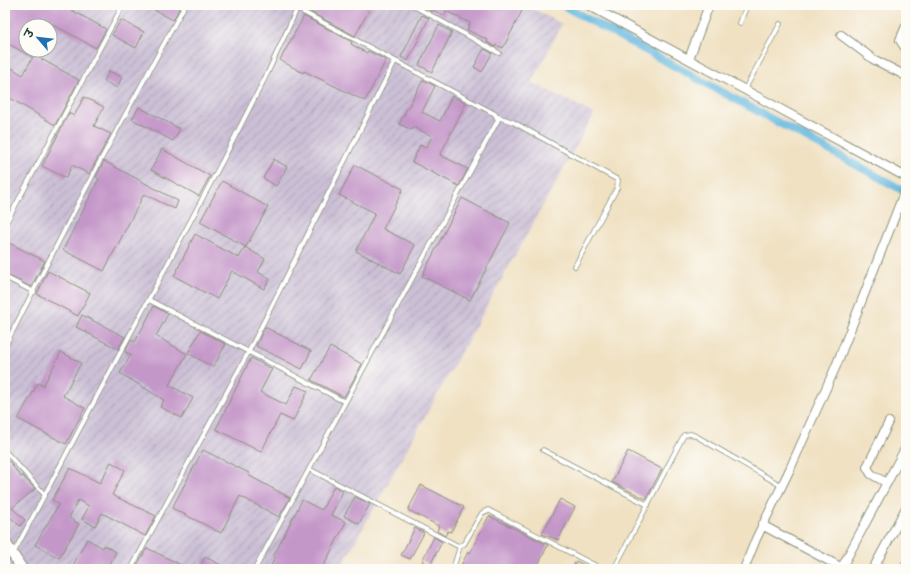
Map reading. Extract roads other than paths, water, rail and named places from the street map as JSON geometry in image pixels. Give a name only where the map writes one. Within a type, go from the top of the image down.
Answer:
[{"type":"street","points":[[588,5],[906,177]]},
{"type":"street","points":[[690,59],[710,5]]},
{"type":"street","points":[[906,26],[900,40],[906,49]]},
{"type":"street","points":[[841,36],[873,59],[891,70],[906,76]]},
{"type":"street","points":[[744,569],[762,525],[782,486],[836,366],[894,223],[904,192]]},
{"type":"street","points":[[887,483],[871,474],[867,467],[889,422]]},
{"type":"street","points":[[762,525],[842,569],[906,447]]},
{"type":"street","points":[[873,569],[906,508]]},
{"type":"street","points":[[5,542],[22,569]]},
{"type":"street","points":[[904,569],[906,564]]},
{"type":"lane","points":[[5,225],[123,5]]},
{"type":"lane","points":[[5,346],[99,163],[185,5]]},
{"type":"lane","points":[[290,5],[495,114],[498,117],[512,122],[618,180],[617,188],[575,266]]},
{"type":"lane","points":[[412,5],[499,53]]},
{"type":"lane","points":[[740,23],[747,5]]},
{"type":"lane","points":[[13,554],[252,104],[297,8]]},
{"type":"lane","points":[[745,89],[780,24]]},
{"type":"lane","points":[[131,569],[249,351],[395,61]]},
{"type":"lane","points":[[256,569],[345,402],[497,124],[498,117]]},
{"type":"lane","points":[[5,277],[34,292]]},
{"type":"lane","points":[[149,300],[345,402]]},
{"type":"lane","points":[[614,569],[682,438],[687,434],[696,436],[782,486]]},
{"type":"lane","points":[[543,450],[648,504]]},
{"type":"lane","points":[[5,451],[45,495]]},
{"type":"lane","points":[[309,469],[460,546]]},
{"type":"lane","points":[[453,569],[460,546],[464,544],[484,511],[488,510],[602,569]]},
{"type":"waterway","points":[[562,5],[906,192]]}]
